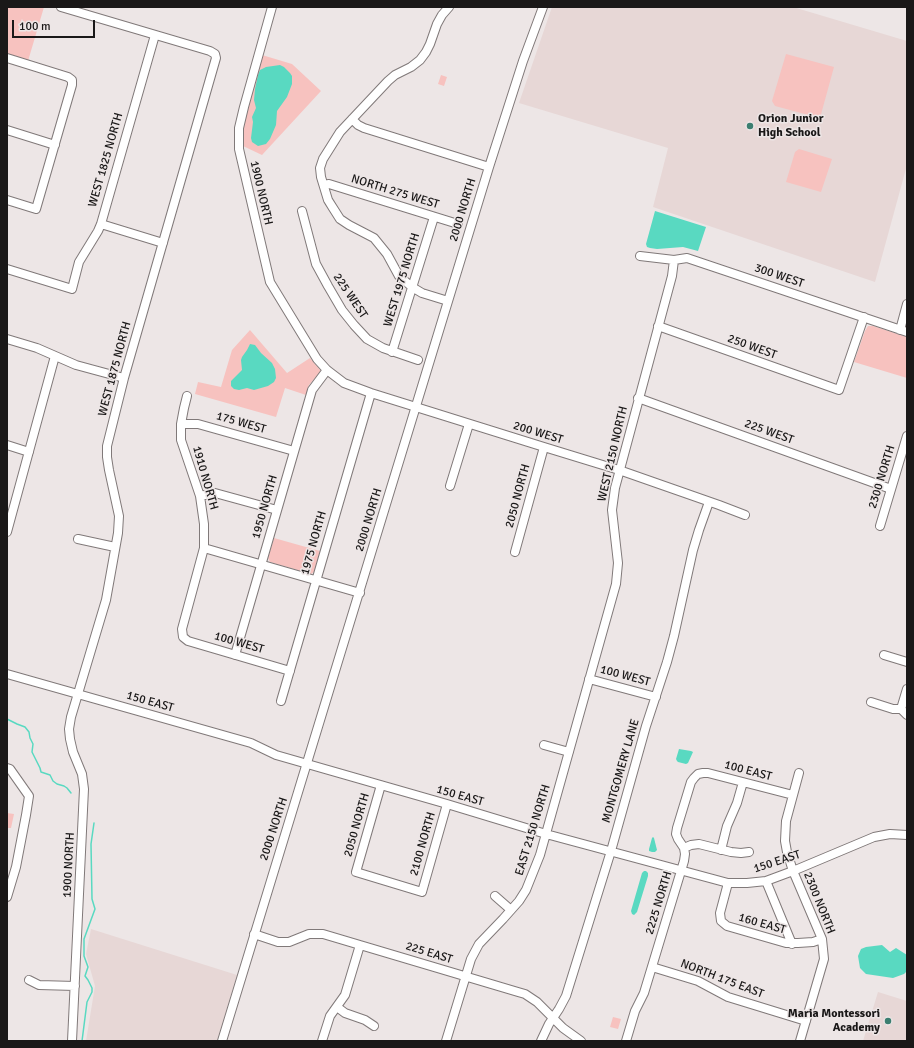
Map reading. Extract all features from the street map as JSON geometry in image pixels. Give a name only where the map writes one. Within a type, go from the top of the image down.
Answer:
[{"type":"street","points":[[61,7],[155,34]]},
{"type":"street","name":"1900 NORTH","points":[[272,7],[242,114],[239,128],[239,149],[270,282],[317,360],[327,370]]},
{"type":"street","points":[[448,301],[422,293],[412,287],[400,276],[387,254],[374,238],[340,219],[328,200],[321,177],[320,168],[323,159],[340,132],[388,80],[420,60],[430,44],[437,24],[449,7]]},
{"type":"street","name":"2000 NORTH","points":[[222,1041],[489,167],[523,61],[543,7]]},
{"type":"street","name":"WEST 1875 NORTH","points":[[78,694],[106,600],[118,533],[119,516],[109,470],[107,446],[124,378],[216,58],[215,54],[210,51],[155,34]]},
{"type":"street","name":"WEST 1825 NORTH","points":[[7,269],[72,289],[79,262],[101,224],[155,34]]},
{"type":"street","points":[[7,58],[68,77],[72,80],[72,85],[36,209],[7,200]]},
{"type":"street","points":[[352,119],[364,128],[489,167]]},
{"type":"street","points":[[7,130],[55,145]]},
{"type":"street","name":"NORTH 275 WEST","points":[[324,185],[329,184],[458,224]]},
{"type":"street","name":"225 WEST","points":[[302,211],[316,264],[342,310],[354,326],[368,339],[383,348],[418,360]]},
{"type":"street","name":"WEST 1975 NORTH","points":[[392,352],[434,217]]},
{"type":"street","points":[[101,224],[163,242]]},
{"type":"street","name":"300 WEST","points":[[640,256],[674,260],[687,258],[903,331]]},
{"type":"street","name":"WEST 2150 NORTH","points":[[589,679],[616,584],[618,563],[612,510],[615,488],[672,276],[674,260]]},
{"type":"street","points":[[903,331],[907,304]]},
{"type":"street","name":"250 WEST","points":[[658,326],[839,390],[864,317]]},
{"type":"street","points":[[7,339],[37,348],[76,364],[124,378]]},
{"type":"street","points":[[7,532],[55,356]]},
{"type":"street","name":"200 WEST","points":[[327,370],[344,383],[371,393],[544,448],[619,470],[745,516]]},
{"type":"street","name":"1950 NORTH","points":[[235,655],[312,390],[327,370]]},
{"type":"street","name":"1975 NORTH","points":[[281,701],[371,393]]},
{"type":"street","name":"1910 NORTH","points":[[183,637],[182,629],[204,548],[204,524],[200,496],[181,440],[181,424],[187,396]]},
{"type":"street","name":"225 WEST","points":[[638,398],[891,488]]},
{"type":"street","name":"175 WEST","points":[[181,424],[198,424],[294,451]]},
{"type":"street","points":[[450,486],[469,424]]},
{"type":"street","name":"2300 NORTH","points":[[880,526],[907,436]]},
{"type":"street","points":[[7,445],[28,452]]},
{"type":"street","name":"2050 NORTH","points":[[516,552],[544,448]]},
{"type":"street","points":[[200,496],[215,493],[277,510]]},
{"type":"street","name":"MONTGOMERY LANE","points":[[541,1041],[545,1031],[566,996],[667,662],[693,550],[709,502]]},
{"type":"street","points":[[78,539],[115,547]]},
{"type":"street","points":[[204,548],[360,593]]},
{"type":"street","name":"100 WEST","points":[[183,637],[188,641],[290,671]]},
{"type":"street","points":[[884,655],[907,662]]},
{"type":"street","name":"150 EAST","points":[[7,674],[251,743],[276,755],[546,834],[728,883],[766,881],[874,837],[890,834],[907,835]]},
{"type":"street","name":"100 WEST","points":[[589,679],[656,697]]},
{"type":"street","name":"EAST 2150 NORTH","points":[[446,1041],[471,959],[479,944],[519,901],[526,890],[540,855],[589,679]]},
{"type":"street","points":[[901,709],[907,689]]},
{"type":"street","name":"1900 NORTH","points":[[72,1041],[84,789],[82,774],[73,752],[69,729],[78,694]]},
{"type":"street","points":[[871,702],[893,709],[901,709],[907,715]]},
{"type":"street","points":[[544,745],[569,752]]},
{"type":"street","points":[[7,897],[16,867],[29,796],[9,768]]},
{"type":"street","name":"100 EAST","points":[[698,774],[708,773],[792,796]]},
{"type":"street","name":"2300 NORTH","points":[[799,773],[786,821],[785,841],[793,871],[822,939],[824,959],[800,1041]]},
{"type":"street","name":"2225 NORTH","points":[[626,1041],[635,1011],[643,996],[682,870],[685,854],[684,848],[676,834],[677,828],[691,782],[698,774]]},
{"type":"street","points":[[721,850],[743,782]]},
{"type":"street","name":"2050 NORTH","points":[[381,785],[356,872],[422,892]]},
{"type":"street","name":"2100 NORTH","points":[[422,892],[447,804]]},
{"type":"street","points":[[684,848],[699,844],[731,852],[749,852]]},
{"type":"street","points":[[766,881],[792,944]]},
{"type":"street","name":"160 EAST","points":[[728,883],[720,913],[721,921],[727,926],[792,944],[812,942],[822,939]]},
{"type":"street","points":[[495,896],[511,910]]},
{"type":"street","name":"225 EAST","points":[[254,934],[278,942],[289,942],[309,934],[323,934],[525,994],[537,1002],[567,1032],[581,1041]]},
{"type":"street","points":[[322,1041],[330,1016],[345,995],[360,945]]},
{"type":"street","name":"NORTH 175 EAST","points":[[652,967],[698,981],[728,997],[806,1021]]},
{"type":"street","points":[[29,980],[39,984],[75,986]]},
{"type":"street","points":[[337,1006],[345,1013],[365,1020],[374,1026]]},
{"type":"shaded area","points":[[7,7],[44,7],[28,61],[7,55]]},
{"type":"shaded area","name":"Orion Junior High School","points":[[552,7],[793,7],[907,41],[907,165],[875,282],[653,207],[668,148],[519,103]]},
{"type":"shaded area","points":[[786,54],[834,67],[820,118],[775,106],[772,101]]},
{"type":"shaded area","points":[[262,55],[292,64],[321,91],[262,155],[243,146],[242,127]]},
{"type":"shaded area","points":[[280,65],[284,67],[292,76],[292,84],[287,97],[277,111],[276,125],[270,139],[266,144],[258,146],[252,142],[251,138],[253,122],[252,117],[256,108],[254,100],[258,75],[260,70],[266,67]]},
{"type":"shaded area","points":[[441,75],[447,77],[444,86],[438,84]]},
{"type":"shaded area","points":[[799,149],[832,159],[821,192],[786,182],[795,152]]},
{"type":"shaded area","points":[[655,211],[706,227],[698,251],[683,247],[657,249],[647,247],[646,244]]},
{"type":"shaded area","points":[[868,326],[873,326],[907,337],[907,378],[854,362]]},
{"type":"shaded area","points":[[250,330],[287,373],[310,358],[321,371],[309,385],[306,395],[285,388],[276,417],[195,394],[198,382],[221,387],[232,350]]},
{"type":"shaded area","points":[[250,344],[255,345],[272,363],[275,369],[276,378],[274,382],[268,386],[254,390],[247,388],[239,390],[234,389],[231,386],[231,381],[242,370],[241,360]]},
{"type":"shaded area","points":[[274,538],[320,551],[314,572],[311,574],[270,562],[268,558]]},
{"type":"shaded area","points":[[679,749],[693,752],[688,763],[686,764],[677,761],[676,759]]},
{"type":"shaded area","points":[[7,813],[14,814],[11,828],[7,828]]},
{"type":"shaded area","points":[[653,837],[657,850],[655,852],[649,851]]},
{"type":"shaded area","points":[[644,871],[648,873],[648,876],[637,912],[634,915],[631,911],[642,873]]},
{"type":"shaded area","points":[[91,929],[237,975],[217,1041],[86,1041],[95,986],[86,954]]},
{"type":"shaded area","points":[[882,945],[890,952],[896,948],[907,955],[907,971],[904,974],[893,978],[866,974],[860,968],[858,956],[861,949]]},
{"type":"shaded area","name":"Maria Montessori Academy","points":[[878,992],[907,1001],[907,1041],[863,1041]]},
{"type":"shaded area","points":[[613,1017],[621,1019],[618,1029],[610,1027]]},
{"type":"waterway","points":[[7,719],[25,727],[29,732],[33,744],[32,752],[41,772],[50,775],[53,781],[64,786],[71,793]]},
{"type":"waterway","points":[[82,1041],[87,1002],[92,992],[92,988],[85,976],[88,967],[84,956],[84,939],[95,909],[92,899],[91,844],[94,823]]},
{"type":"place","name":"Orion Junior High School","points":[[750,126]]},
{"type":"place","name":"Maria Montessori Academy","points":[[888,1021]]}]
